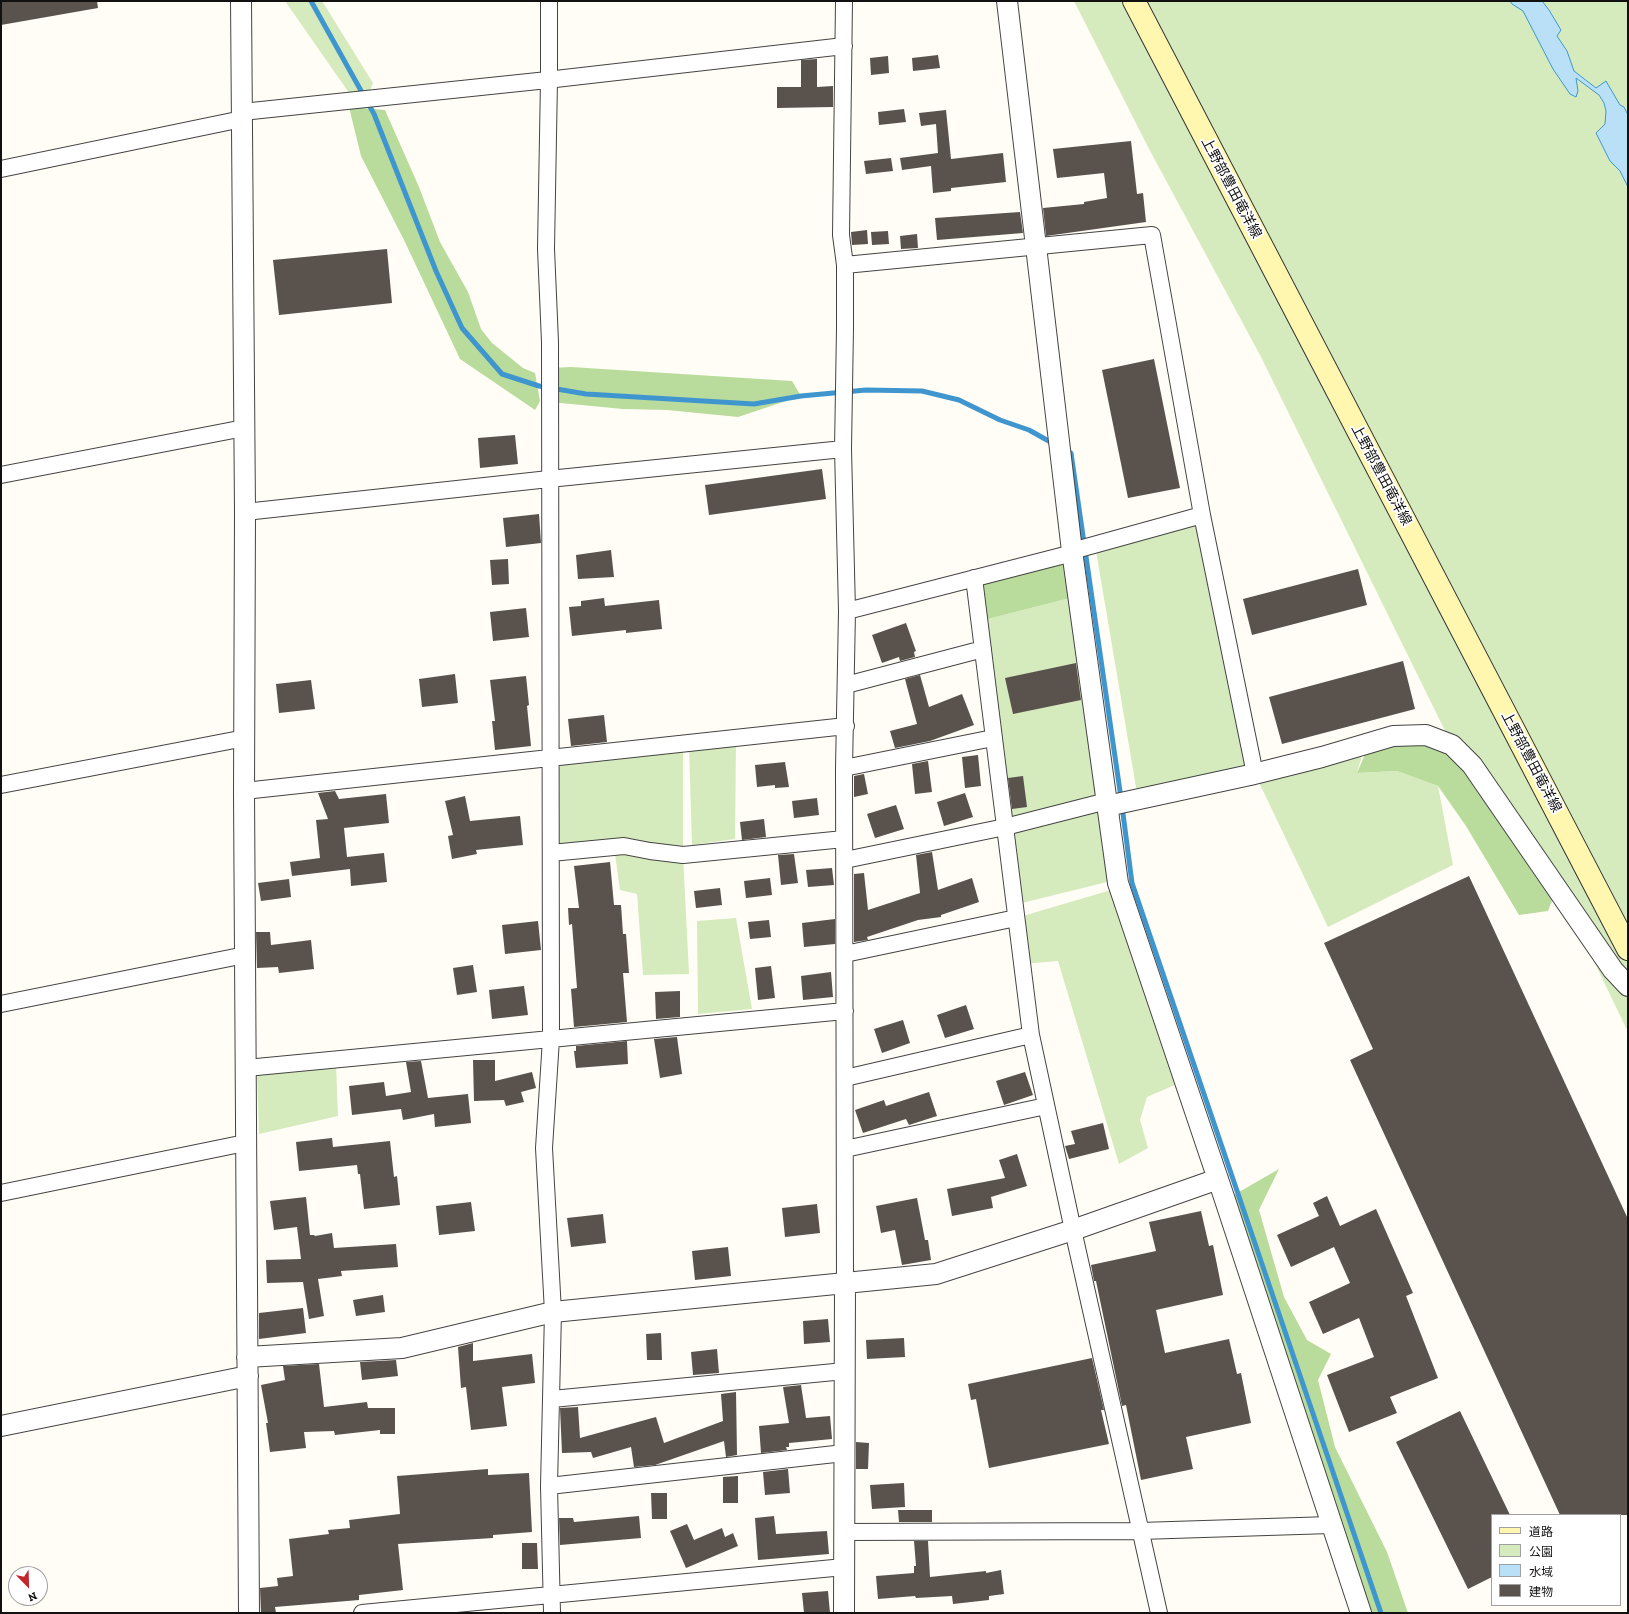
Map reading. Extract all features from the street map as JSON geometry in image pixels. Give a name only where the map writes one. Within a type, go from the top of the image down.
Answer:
[{"type":"main road","name":"上野部豊田竜洋線","points":[[1134,1],[1628,949]]},
{"type":"street","points":[[241,1],[245,512],[244,791],[249,1613]]},
{"type":"street","points":[[549,1],[546,249],[550,342],[551,1039],[544,1148],[552,1312],[552,1399],[549,1486],[552,1613]]},
{"type":"street","points":[[844,1],[841,235],[845,265],[843,449],[847,611],[844,768],[846,1010],[844,1613]]},
{"type":"street","points":[[1007,1],[1072,552],[1118,883],[1218,1178],[1361,1613]]},
{"type":"street","points":[[1,168],[242,116],[844,46]]},
{"type":"street","points":[[845,265],[1152,235],[1202,515],[1255,774]]},
{"type":"street","points":[[1,475],[244,428]]},
{"type":"street","points":[[245,512],[843,449]]},
{"type":"street","points":[[847,611],[1065,555],[1202,515]]},
{"type":"street","points":[[974,578],[1031,1035],[1159,1613]]},
{"type":"street","points":[[846,685],[983,649]]},
{"type":"street","points":[[244,791],[846,726]]},
{"type":"street","points":[[845,860],[1255,774],[1322,757],[1393,736],[1426,734],[1452,745],[1472,765],[1613,970],[1628,986]]},
{"type":"street","points":[[1,785],[245,738]]},
{"type":"street","points":[[844,768],[993,738]]},
{"type":"street","points":[[551,853],[624,846],[683,855],[844,839]]},
{"type":"street","points":[[845,954],[1016,918]]},
{"type":"street","points":[[1,1004],[245,955]]},
{"type":"street","points":[[246,1068],[846,1010]]},
{"type":"street","points":[[846,1078],[1031,1035]]},
{"type":"street","points":[[845,1149],[1046,1106]]},
{"type":"street","points":[[1,1193],[246,1143]]},
{"type":"street","points":[[247,1356],[402,1348],[552,1312],[936,1274],[1073,1230],[1218,1178]]},
{"type":"street","points":[[552,1399],[845,1371]]},
{"type":"street","points":[[1,1426],[248,1376]]},
{"type":"street","points":[[549,1486],[844,1453]]},
{"type":"street","points":[[844,1532],[1140,1530],[1331,1525]]},
{"type":"street","points":[[362,1613],[844,1567]]},
{"type":"green space","points":[[285,1],[322,1],[373,83],[370,91],[354,100]]},
{"type":"green space","points":[[1074,1],[1628,1],[1628,1032],[1562,895],[1452,745],[1261,357],[1148,147]]},
{"type":"green space","points":[[349,107],[385,110],[419,187],[440,242],[468,292],[481,329],[492,343],[523,368],[535,373],[540,401],[535,410],[460,359],[404,240],[361,156]]},
{"type":"green space","points":[[571,367],[792,381],[801,396],[738,417],[667,410],[623,409],[550,402],[550,368]]},
{"type":"green space","points":[[1204,522],[1250,775],[1137,793],[1096,551]]},
{"type":"green space","points":[[1073,558],[1078,596],[980,621],[974,578]]},
{"type":"green space","points":[[1078,596],[1111,881],[1014,905],[980,621]]},
{"type":"green space","points":[[1426,735],[1472,765],[1557,888],[1548,911],[1519,915],[1466,826],[1438,786],[1397,771],[1357,773],[1370,743]]},
{"type":"green space","points":[[736,744],[735,839],[692,845],[689,748]]},
{"type":"green space","points":[[1365,744],[1357,773],[1397,771],[1438,786],[1453,865],[1328,927],[1255,774]]},
{"type":"green space","points":[[683,751],[683,855],[689,974],[643,975],[637,894],[620,890],[614,847],[551,853],[551,763]]},
{"type":"green space","points":[[1111,890],[1177,1084],[1147,1097],[1140,1120],[1148,1148],[1119,1164],[1058,961],[1022,964],[1016,918]]},
{"type":"green space","points":[[736,918],[752,1009],[698,1014],[697,921]]},
{"type":"green space","points":[[336,1064],[338,1116],[259,1134],[257,1073]]},
{"type":"green space","points":[[1279,1169],[1259,1210],[1284,1297],[1307,1340],[1331,1354],[1318,1380],[1335,1447],[1387,1552],[1408,1613],[1361,1613],[1225,1200]]},
{"type":"water","points":[[1510,1],[1542,1],[1561,30],[1557,36],[1567,51],[1574,71],[1596,88],[1606,81],[1620,105],[1624,107],[1628,115],[1628,187],[1620,171],[1610,161],[1596,133],[1605,124],[1606,111],[1604,103],[1599,95],[1576,78],[1578,91],[1576,97],[1570,94],[1553,69],[1523,11]]},
{"type":"building","points":[[1,1],[97,1],[98,8],[1,25]]},
{"type":"building","points":[[938,55],[940,68],[913,71],[912,58]]},
{"type":"building","points":[[888,56],[889,73],[871,75],[870,58]]},
{"type":"building","points":[[817,59],[817,87],[833,86],[833,107],[777,108],[777,87],[801,87],[801,60]]},
{"type":"building","points":[[904,109],[906,122],[879,125],[878,112]]},
{"type":"building","points":[[946,110],[951,159],[1003,153],[1006,182],[951,188],[951,191],[933,193],[931,166],[902,170],[900,158],[938,153],[936,124],[921,126],[919,113]]},
{"type":"building","points":[[1131,141],[1137,194],[1143,193],[1146,222],[1046,236],[1043,208],[1084,204],[1084,202],[1107,198],[1104,173],[1057,178],[1053,149]]},
{"type":"building","points":[[891,158],[893,171],[866,174],[864,161]]},
{"type":"building","points":[[1020,212],[1023,233],[937,240],[935,218]]},
{"type":"building","points":[[867,230],[868,244],[852,245],[851,232]]},
{"type":"building","points":[[888,231],[889,244],[872,245],[871,232]]},
{"type":"building","points":[[917,234],[918,248],[901,249],[900,236]]},
{"type":"building","points":[[387,249],[392,303],[279,315],[273,260]]},
{"type":"building","points":[[1154,359],[1180,488],[1128,498],[1102,370]]},
{"type":"building","points":[[515,435],[518,464],[480,468],[478,438]]},
{"type":"building","points":[[822,469],[826,499],[709,515],[705,485]]},
{"type":"building","points":[[539,514],[541,543],[506,547],[503,518]]},
{"type":"building","points":[[611,550],[614,577],[578,579],[576,555]]},
{"type":"building","points":[[508,559],[509,584],[492,585],[490,560]]},
{"type":"building","points":[[1358,569],[1367,605],[1252,635],[1243,599]]},
{"type":"building","points":[[604,598],[605,606],[659,600],[662,629],[626,633],[626,630],[572,636],[569,607],[581,606],[581,601]]},
{"type":"building","points":[[526,608],[529,637],[493,641],[490,612]]},
{"type":"building","points":[[906,623],[916,651],[914,652],[915,657],[900,661],[899,657],[882,663],[872,635]]},
{"type":"building","points":[[1403,661],[1415,709],[1282,744],[1269,697]]},
{"type":"building","points":[[1076,663],[1081,700],[1013,714],[1005,678]]},
{"type":"building","points":[[455,674],[458,703],[422,707],[419,679]]},
{"type":"building","points":[[920,675],[929,707],[962,694],[974,725],[930,741],[895,748],[890,731],[917,724],[905,679]]},
{"type":"building","points":[[526,676],[531,746],[495,750],[492,721],[495,721],[490,680]]},
{"type":"building","points":[[311,680],[315,709],[279,713],[276,684]]},
{"type":"building","points":[[604,715],[607,742],[571,746],[568,719]]},
{"type":"building","points":[[978,755],[981,786],[965,788],[962,757]]},
{"type":"building","points":[[928,761],[932,792],[915,794],[912,764]]},
{"type":"building","points":[[785,762],[789,787],[775,788],[775,785],[757,787],[755,765]]},
{"type":"building","points":[[864,774],[868,794],[854,797],[854,776]]},
{"type":"building","points":[[1023,776],[1027,807],[1012,809],[1008,778]]},
{"type":"building","points":[[335,791],[339,799],[386,794],[389,823],[344,828],[347,857],[384,853],[387,882],[351,886],[350,869],[292,876],[290,862],[320,858],[316,820],[328,819],[318,793]]},
{"type":"building","points":[[965,793],[973,817],[944,826],[937,802]]},
{"type":"building","points":[[465,796],[470,821],[520,816],[523,845],[476,850],[477,854],[452,859],[448,836],[453,835],[445,801]]},
{"type":"building","points":[[817,798],[819,815],[794,818],[792,801]]},
{"type":"building","points":[[896,805],[904,829],[875,838],[867,814]]},
{"type":"building","points":[[764,819],[766,837],[742,840],[740,822]]},
{"type":"building","points":[[932,852],[938,890],[972,878],[979,902],[941,915],[941,917],[918,920],[867,937],[868,940],[854,942],[854,874],[864,873],[868,910],[920,893],[916,855]]},
{"type":"building","points":[[794,854],[798,883],[781,885],[778,855]]},
{"type":"building","points":[[610,862],[614,905],[621,905],[623,934],[626,934],[629,973],[623,973],[627,1022],[574,1027],[571,989],[577,988],[572,924],[569,925],[568,908],[579,908],[574,866]]},
{"type":"building","points":[[832,868],[834,885],[808,887],[806,870]]},
{"type":"building","points":[[1469,876],[1628,1219],[1628,1515],[1560,1514],[1350,1060],[1373,1049],[1324,943]]},
{"type":"building","points":[[770,878],[772,895],[746,898],[744,881]]},
{"type":"building","points":[[289,879],[291,897],[261,901],[258,883]]},
{"type":"building","points":[[720,888],[722,905],[696,908],[694,891]]},
{"type":"building","points":[[835,919],[835,944],[804,947],[802,923]]},
{"type":"building","points":[[769,920],[771,937],[750,939],[748,922]]},
{"type":"building","points":[[538,921],[541,950],[505,954],[502,925]]},
{"type":"building","points":[[256,932],[270,932],[271,945],[311,940],[314,969],[279,973],[278,967],[257,968]]},
{"type":"building","points":[[473,965],[477,992],[457,995],[453,968]]},
{"type":"building","points":[[771,966],[775,998],[758,1000],[755,968]]},
{"type":"building","points":[[831,972],[833,997],[803,1000],[801,976]]},
{"type":"building","points":[[524,986],[528,1015],[492,1019],[489,990]]},
{"type":"building","points":[[680,991],[680,1017],[656,1019],[655,992]]},
{"type":"building","points":[[966,1005],[974,1029],[945,1038],[937,1015]]},
{"type":"building","points":[[903,1020],[910,1043],[882,1053],[874,1029]]},
{"type":"building","points":[[677,1037],[682,1074],[660,1078],[654,1039]]},
{"type":"building","points":[[627,1041],[628,1064],[576,1068],[574,1051],[576,1051],[576,1046]]},
{"type":"building","points":[[473,1060],[495,1060],[495,1081],[532,1072],[536,1088],[521,1092],[524,1102],[506,1106],[504,1100],[474,1101]]},
{"type":"building","points":[[421,1061],[428,1098],[468,1094],[471,1123],[435,1127],[434,1114],[403,1120],[401,1109],[352,1115],[349,1086],[384,1082],[386,1096],[411,1092],[406,1062]]},
{"type":"building","points":[[1025,1072],[1033,1095],[1004,1105],[996,1081]]},
{"type":"building","points":[[929,1092],[937,1116],[909,1125],[906,1119],[863,1133],[855,1110],[884,1100],[886,1106]]},
{"type":"building","points":[[1103,1123],[1109,1149],[1069,1159],[1065,1146],[1075,1144],[1071,1131]]},
{"type":"building","points":[[332,1138],[333,1147],[390,1141],[394,1177],[397,1176],[400,1205],[364,1209],[360,1174],[358,1174],[357,1165],[299,1171],[296,1142]]},
{"type":"building","points":[[1017,1154],[1027,1186],[991,1197],[993,1208],[952,1216],[947,1189],[1005,1178],[999,1160]]},
{"type":"building","points":[[1327,1196],[1340,1226],[1376,1209],[1413,1293],[1406,1296],[1438,1378],[1390,1397],[1397,1413],[1349,1432],[1327,1375],[1374,1357],[1359,1318],[1323,1334],[1309,1302],[1350,1283],[1334,1247],[1291,1267],[1277,1235],[1319,1216],[1313,1203]]},
{"type":"building","points":[[306,1197],[310,1235],[315,1236],[332,1233],[334,1248],[396,1244],[398,1267],[341,1271],[342,1276],[318,1279],[324,1316],[309,1319],[303,1282],[267,1283],[266,1260],[301,1259],[297,1227],[274,1230],[270,1201]]},
{"type":"building","points":[[917,1198],[925,1240],[928,1240],[931,1260],[902,1265],[895,1230],[881,1233],[876,1206]]},
{"type":"building","points":[[471,1202],[475,1231],[439,1235],[436,1206]]},
{"type":"building","points":[[817,1204],[820,1233],[785,1237],[782,1208]]},
{"type":"building","points":[[1201,1211],[1209,1246],[1213,1245],[1223,1295],[1156,1310],[1165,1353],[1229,1339],[1237,1374],[1241,1373],[1251,1423],[1186,1437],[1193,1469],[1141,1480],[1126,1405],[1122,1406],[1096,1281],[1094,1281],[1091,1265],[1156,1251],[1149,1222]]},
{"type":"building","points":[[603,1214],[606,1243],[571,1247],[567,1218]]},
{"type":"building","points":[[728,1247],[731,1276],[695,1280],[692,1251]]},
{"type":"building","points":[[383,1295],[385,1312],[356,1316],[353,1300]]},
{"type":"building","points":[[303,1308],[306,1333],[259,1339],[259,1313]]},
{"type":"building","points":[[828,1319],[830,1342],[804,1344],[803,1321]]},
{"type":"building","points":[[661,1333],[662,1360],[647,1360],[646,1334]]},
{"type":"building","points":[[904,1338],[905,1357],[867,1359],[866,1340]]},
{"type":"building","points":[[473,1343],[473,1361],[532,1354],[535,1383],[502,1387],[507,1426],[471,1430],[466,1387],[461,1388],[458,1347]]},
{"type":"building","points":[[717,1349],[719,1373],[693,1375],[691,1352]]},
{"type":"building","points":[[1092,1358],[1104,1410],[1101,1410],[1109,1444],[989,1468],[976,1399],[971,1400],[968,1384]]},
{"type":"building","points":[[396,1360],[398,1376],[362,1380],[360,1362]]},
{"type":"building","points":[[319,1364],[324,1407],[367,1402],[368,1408],[395,1408],[395,1434],[380,1434],[380,1430],[335,1435],[334,1431],[304,1432],[306,1448],[270,1452],[266,1423],[268,1423],[261,1385],[285,1380],[283,1366]]},
{"type":"building","points":[[801,1385],[806,1418],[830,1416],[832,1439],[789,1443],[789,1447],[786,1447],[787,1450],[761,1453],[759,1426],[789,1423],[783,1387]]},
{"type":"building","points":[[736,1392],[737,1455],[726,1457],[724,1441],[655,1465],[634,1467],[631,1447],[593,1458],[591,1452],[562,1453],[560,1408],[578,1407],[580,1438],[656,1417],[664,1443],[723,1421],[721,1394]]},
{"type":"building","points":[[1460,1411],[1510,1514],[1491,1514],[1491,1578],[1468,1589],[1396,1442]]},
{"type":"building","points":[[856,1442],[869,1443],[868,1469],[856,1469]]},
{"type":"building","points":[[488,1469],[488,1475],[529,1473],[532,1532],[493,1535],[493,1538],[398,1544],[403,1590],[359,1595],[359,1600],[275,1607],[276,1613],[261,1613],[260,1588],[278,1586],[277,1578],[293,1576],[289,1539],[329,1534],[328,1530],[350,1528],[349,1520],[400,1514],[397,1476]]},
{"type":"building","points":[[788,1469],[790,1493],[765,1495],[763,1472]]},
{"type":"building","points":[[738,1476],[738,1503],[723,1503],[723,1477]]},
{"type":"building","points":[[904,1483],[905,1507],[872,1509],[870,1485]]},
{"type":"building","points":[[651,1493],[667,1493],[667,1519],[652,1519]]},
{"type":"building","points":[[898,1510],[932,1510],[932,1522],[899,1522]]},
{"type":"building","points":[[639,1516],[641,1538],[560,1545],[559,1518],[573,1518],[574,1522]]},
{"type":"building","points":[[774,1516],[776,1534],[827,1531],[829,1554],[758,1560],[755,1518]]},
{"type":"building","points":[[687,1524],[694,1540],[722,1528],[725,1537],[733,1533],[738,1546],[686,1568],[670,1531]]},
{"type":"building","points":[[914,1541],[928,1541],[930,1577],[986,1571],[986,1573],[1001,1570],[1004,1594],[989,1596],[989,1600],[953,1604],[952,1596],[916,1598],[915,1596],[878,1599],[876,1576],[914,1573],[914,1566],[916,1566]]},
{"type":"building","points":[[522,1543],[537,1543],[538,1569],[522,1569]]},
{"type":"building","points":[[828,1591],[830,1613],[804,1613],[802,1593]]},
{"type":"waterway","points":[[311,1],[374,114],[436,271],[462,328],[502,374],[539,386],[586,394],[754,404],[801,396],[866,390],[922,391],[959,400],[1000,420],[1029,430],[1054,444]]},
{"type":"waterway","points":[[1066,451],[1071,453],[1121,798]]},
{"type":"waterway","points":[[1122,806],[1132,883],[1381,1613]]}]
